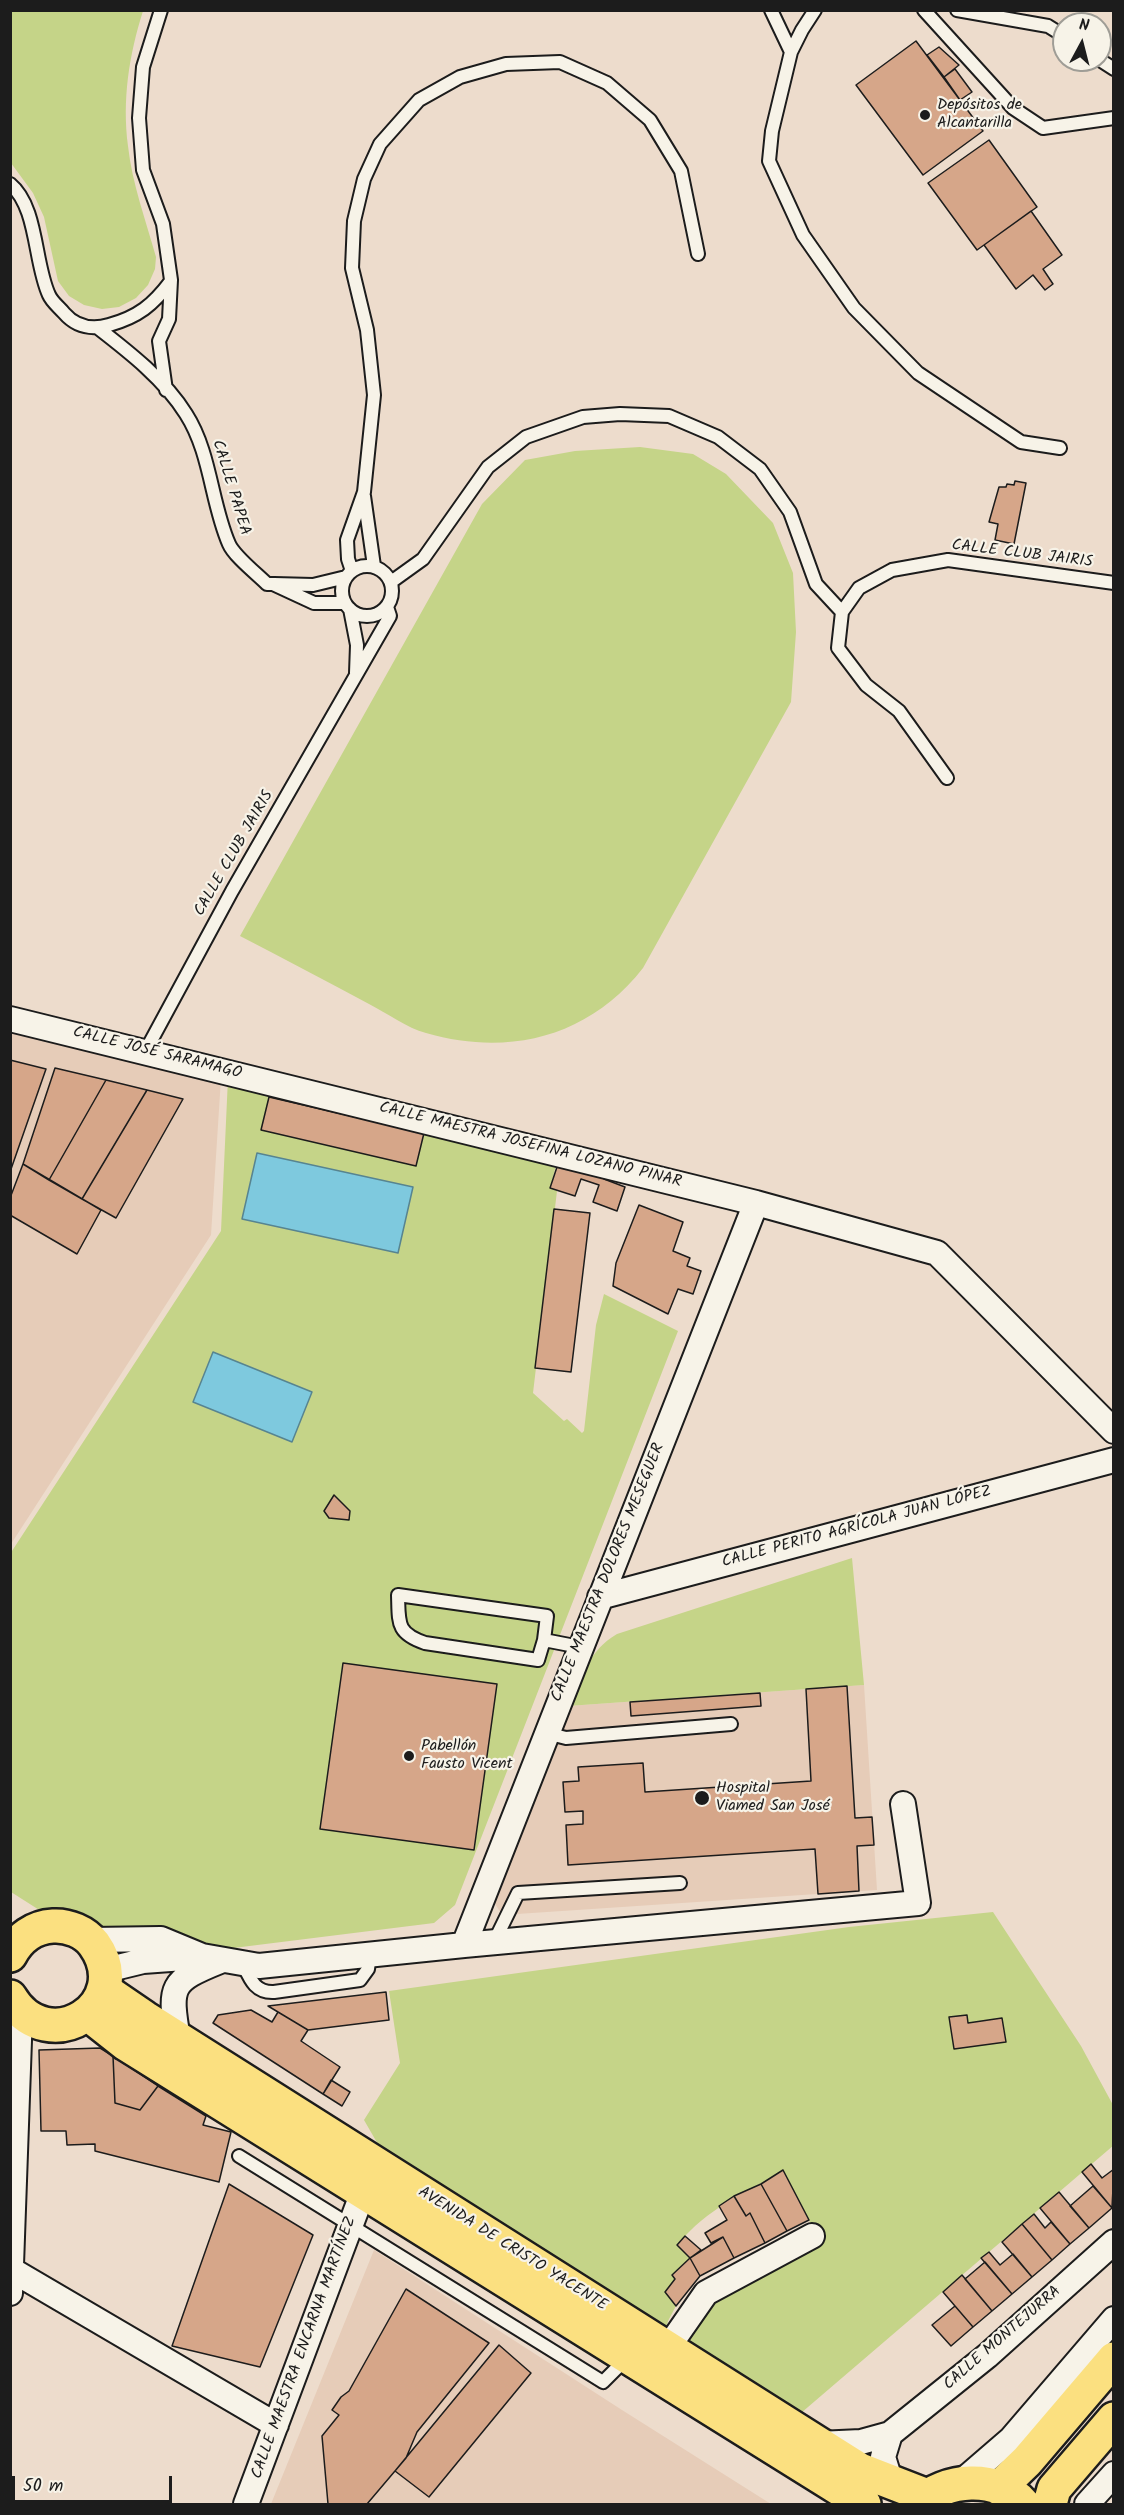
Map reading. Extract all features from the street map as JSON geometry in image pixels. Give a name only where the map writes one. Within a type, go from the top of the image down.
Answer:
[{"type":"main road","points":[[15,2005],[32,2020],[48,2025],[66,2025],[99,1991],[101,1954],[91,1940],[77,1930],[60,1926],[43,1927],[17,1935]]},
{"type":"main road","name":"AVENIDA DE CRISTO YACENTE","points":[[99,1991],[860,2470],[891,2482],[922,2500]]},
{"type":"main road","name":"AVENIDA DE CRISTO YACENTE","points":[[99,1991],[126,2044],[864,2505]]},
{"type":"main road","points":[[922,2500],[960,2483],[984,2484],[1011,2496],[1027,2461],[1113,2359]]},
{"type":"main road","points":[[1050,2505],[1054,2489],[1113,2419]]},
{"type":"street","name":"CALLE JOSÉ SARAMAGO","points":[[10,1019],[304,1090]]},
{"type":"street","name":"CALLE MAESTRA JOSEFINA LOZANO PINAR","points":[[304,1090],[756,1203],[937,1253],[1113,1431]]},
{"type":"street","name":"CALLE MAESTRA DOLORES MESEGUER","points":[[464,1945],[756,1203]]},
{"type":"street","name":"CALLE PERITO AGRÍCOLA JUAN LÓPEZ","points":[[600,1596],[1113,1460]]},
{"type":"street","points":[[91,1940],[161,1939],[222,1960],[259,1966],[918,1903],[903,1804]]},
{"type":"street","points":[[99,1991],[142,1961],[222,1960]]},
{"type":"street","points":[[178,2039],[173,2011],[174,1990],[188,1974],[222,1960]]},
{"type":"street","points":[[15,2005],[11,2277],[276,2424]]},
{"type":"street","name":"CALLE MAESTRA ENCARNA MARTÍNEZ","points":[[246,2505],[363,2192]]},
{"type":"street","points":[[667,2349],[706,2293],[812,2236]]},
{"type":"street","name":"CALLE MONTEJURRA","points":[[891,2434],[987,2356],[1113,2242]]},
{"type":"street","points":[[960,2483],[1011,2439],[1113,2319]]},
{"type":"street","points":[[818,2444],[861,2442],[891,2434]]},
{"type":"street","points":[[891,2434],[884,2457],[891,2482]]},
{"type":"street","points":[[1087,2505],[1113,2474]]},
{"type":"lane","points":[[161,10],[143,68],[139,118],[143,170],[163,224],[171,280],[169,319],[159,341],[166,390]]},
{"type":"lane","points":[[771,10],[790,52]]},
{"type":"lane","points":[[815,10],[790,52],[772,131],[769,161],[803,235],[854,308],[918,373],[1021,441],[1060,448]]},
{"type":"lane","points":[[924,10],[1013,108],[1043,128],[1113,118]]},
{"type":"lane","points":[[957,10],[1052,28]]},
{"type":"lane","points":[[374,566],[364,492],[374,395],[367,330],[352,268],[354,221],[364,179],[380,144],[419,100],[460,77],[506,64],[560,62],[608,83],[650,120],[681,171],[698,254]]},
{"type":"lane","points":[[10,184],[16,189],[32,224],[37,255],[49,296],[70,320],[84,326],[98,328],[120,322],[145,310],[171,280]]},
{"type":"lane","name":"CALLE PAPEA","points":[[98,328],[124,348],[187,414],[203,451],[230,547],[267,584],[273,584],[314,603],[347,606]]},
{"type":"lane","points":[[391,582],[423,558],[488,468],[526,437],[583,417],[620,414],[669,416],[718,437],[760,469],[790,512],[816,584],[842,612],[838,648],[866,685],[899,711],[947,778]]},
{"type":"lane","points":[[356,676],[357,645],[342,594],[349,574],[347,540],[364,492]]},
{"type":"lane","name":"CALLE CLUB JAIRIS","points":[[842,612],[860,588],[892,570],[948,560],[1113,583]]},
{"type":"lane","points":[[273,584],[313,585],[349,574],[360,567],[374,566],[383,571],[391,582],[393,592],[387,607],[374,616],[357,614],[347,606]]},
{"type":"lane","name":"CALLE CLUB JAIRIS","points":[[145,1052],[232,891],[390,616],[387,607]]},
{"type":"lane","points":[[398,1595],[547,1616],[544,1640],[538,1660],[425,1643],[408,1637],[399,1625],[398,1595]]},
{"type":"lane","points":[[544,1640],[580,1647]]},
{"type":"lane","points":[[546,1733],[566,1737],[731,1724]]},
{"type":"lane","points":[[494,1942],[518,1893],[680,1883]]},
{"type":"lane","points":[[239,2156],[603,2382],[628,2357]]},
{"type":"shaded area","points":[[11,1028],[221,1078],[211,1235],[11,1544]]},
{"type":"shaded area","name":"Hospital Viamed San José","points":[[864,1685],[877,1890],[502,1915],[494,1902],[568,1706]]},
{"type":"shaded area","points":[[374,2250],[622,2410],[771,2504],[271,2504]]},
{"type":"green space","points":[[10,11],[143,11],[128,78],[126,129],[133,174],[156,257],[155,269],[148,285],[136,298],[119,307],[102,309],[84,305],[69,296],[58,281],[44,217],[33,193],[11,163]]},
{"type":"green space","points":[[640,447],[693,454],[726,474],[773,523],[793,573],[796,632],[791,702],[643,968],[622,992],[598,1011],[572,1025],[545,1035],[517,1041],[487,1043],[457,1040],[412,1028],[240,936],[482,504],[525,460],[575,451]]},
{"type":"green space","points":[[228,1078],[558,1158],[550,1188],[557,1191],[533,1393],[564,1421],[567,1419],[582,1433],[596,1325],[604,1294],[678,1331],[455,1905],[434,1923],[121,1962],[11,1892],[10,1554],[221,1231]]},
{"type":"green space","points":[[852,1558],[864,1685],[568,1706],[593,1656],[599,1648],[617,1634]]},
{"type":"green space","points":[[993,1912],[1081,2046],[1113,2105],[1114,2145],[794,2419],[678,2348],[716,2296],[821,2243],[783,2171],[714,2211],[677,2245],[690,2258],[672,2275],[675,2279],[665,2292],[676,2306],[668,2321],[664,2337],[383,2153],[364,2120],[400,2063],[389,1991],[849,1927]]},
{"type":"water","points":[[257,1153],[413,1187],[398,1253],[242,1219]]},
{"type":"water","points":[[213,1352],[312,1392],[292,1442],[193,1402]]},
{"type":"building","name":"Depósitos de Alcantarilla","points":[[916,41],[983,131],[923,175],[856,85]]},
{"type":"building","points":[[939,47],[959,65],[944,77],[927,55]]},
{"type":"building","points":[[955,69],[972,92],[960,100],[944,77]]},
{"type":"building","name":"Depósitos de Alcantarilla","points":[[989,140],[1037,207],[977,250],[928,183]]},
{"type":"building","points":[[1031,211],[1062,255],[1043,269],[1053,284],[1045,290],[1033,275],[1016,289],[984,245]]},
{"type":"building","points":[[1015,481],[1026,483],[1014,544],[995,540],[998,524],[989,522],[999,487],[1006,487],[1007,484],[1014,485]]},
{"type":"building","points":[[10,1060],[46,1069],[10,1172]]},
{"type":"building","points":[[55,1068],[106,1080],[49,1180],[23,1164]]},
{"type":"building","points":[[106,1080],[147,1090],[82,1199],[49,1180]]},
{"type":"building","points":[[147,1090],[183,1099],[116,1218],[82,1199]]},
{"type":"building","points":[[269,1097],[424,1133],[416,1166],[261,1130]]},
{"type":"building","points":[[23,1164],[101,1210],[77,1254],[10,1215],[10,1198]]},
{"type":"building","points":[[558,1164],[607,1169],[604,1179],[625,1187],[617,1211],[593,1202],[599,1185],[581,1179],[575,1196],[550,1188]]},
{"type":"building","points":[[639,1205],[683,1222],[673,1251],[690,1258],[687,1266],[701,1271],[693,1294],[678,1289],[668,1314],[613,1286],[616,1263]]},
{"type":"building","points":[[554,1209],[590,1213],[571,1372],[535,1368]]},
{"type":"building","points":[[334,1495],[350,1511],[349,1520],[329,1518],[324,1511]]},
{"type":"building","name":"Pabellón Fausto Vicent","points":[[343,1663],[497,1684],[474,1850],[320,1829]]},
{"type":"building","points":[[847,1686],[855,1818],[872,1817],[874,1845],[857,1846],[859,1891],[818,1894],[815,1849],[568,1865],[566,1825],[583,1824],[583,1811],[565,1812],[563,1782],[579,1781],[578,1767],[643,1763],[645,1792],[811,1781],[806,1689]]},
{"type":"building","points":[[760,1693],[761,1706],[631,1716],[630,1702]]},
{"type":"building","points":[[386,1992],[389,2020],[308,2030],[268,2006]]},
{"type":"building","points":[[251,2010],[272,2022],[278,2012],[308,2030],[301,2041],[340,2067],[323,2094],[213,2023],[218,2015]]},
{"type":"building","points":[[967,2015],[968,2023],[1002,2018],[1006,2042],[954,2049],[949,2017]]},
{"type":"building","points":[[100,2048],[113,2056],[115,2103],[140,2110],[158,2086],[206,2116],[203,2125],[231,2132],[219,2182],[95,2151],[95,2144],[67,2145],[66,2131],[41,2131],[39,2050]]},
{"type":"building","points":[[113,2056],[158,2086],[140,2110],[115,2103]]},
{"type":"building","points":[[331,2080],[350,2092],[342,2106],[323,2094]]},
{"type":"building","points":[[1091,2164],[1102,2178],[1114,2169],[1112,2208],[1082,2172]]},
{"type":"building","points":[[783,2170],[809,2220],[787,2231],[761,2184]]},
{"type":"building","points":[[229,2184],[313,2235],[260,2367],[172,2346]]},
{"type":"building","points":[[761,2184],[787,2231],[765,2243],[750,2213],[746,2216],[734,2196]]},
{"type":"building","points":[[1093,2186],[1112,2208],[1089,2228],[1070,2206]]},
{"type":"building","points":[[1059,2192],[1089,2228],[1070,2244],[1040,2208]]},
{"type":"building","points":[[734,2196],[746,2216],[750,2213],[765,2243],[734,2258],[723,2237],[711,2243],[705,2233],[727,2220],[719,2206]]},
{"type":"building","points":[[1034,2214],[1045,2228],[1051,2222],[1070,2244],[1052,2260],[1022,2224]]},
{"type":"building","points":[[1022,2224],[1052,2260],[1032,2277],[1002,2242]]},
{"type":"building","points":[[685,2236],[701,2250],[690,2258],[677,2245]]},
{"type":"building","points":[[723,2237],[734,2258],[700,2276],[690,2258]]},
{"type":"building","points":[[989,2252],[1000,2265],[1013,2254],[1032,2277],[1012,2294],[981,2258]]},
{"type":"building","points":[[690,2258],[700,2276],[676,2306],[665,2292],[675,2279],[672,2275]]},
{"type":"building","points":[[985,2262],[1012,2294],[992,2311],[965,2279]]},
{"type":"building","points":[[962,2275],[992,2311],[973,2327],[943,2292]]},
{"type":"building","points":[[406,2289],[489,2343],[417,2432],[406,2458],[367,2504],[328,2504],[322,2436],[339,2415],[332,2410],[341,2397],[349,2391]]},
{"type":"building","points":[[955,2306],[973,2327],[951,2346],[932,2325]]},
{"type":"building","points":[[499,2345],[531,2373],[429,2497],[395,2471]]},
{"type":"place","name":"Depósitos de Alcantarilla","points":[[925,115]]},
{"type":"place","name":"Pabellón Fausto Vicent","points":[[409,1756]]},
{"type":"place","name":"Hospital Viamed San José","points":[[702,1798]]}]
